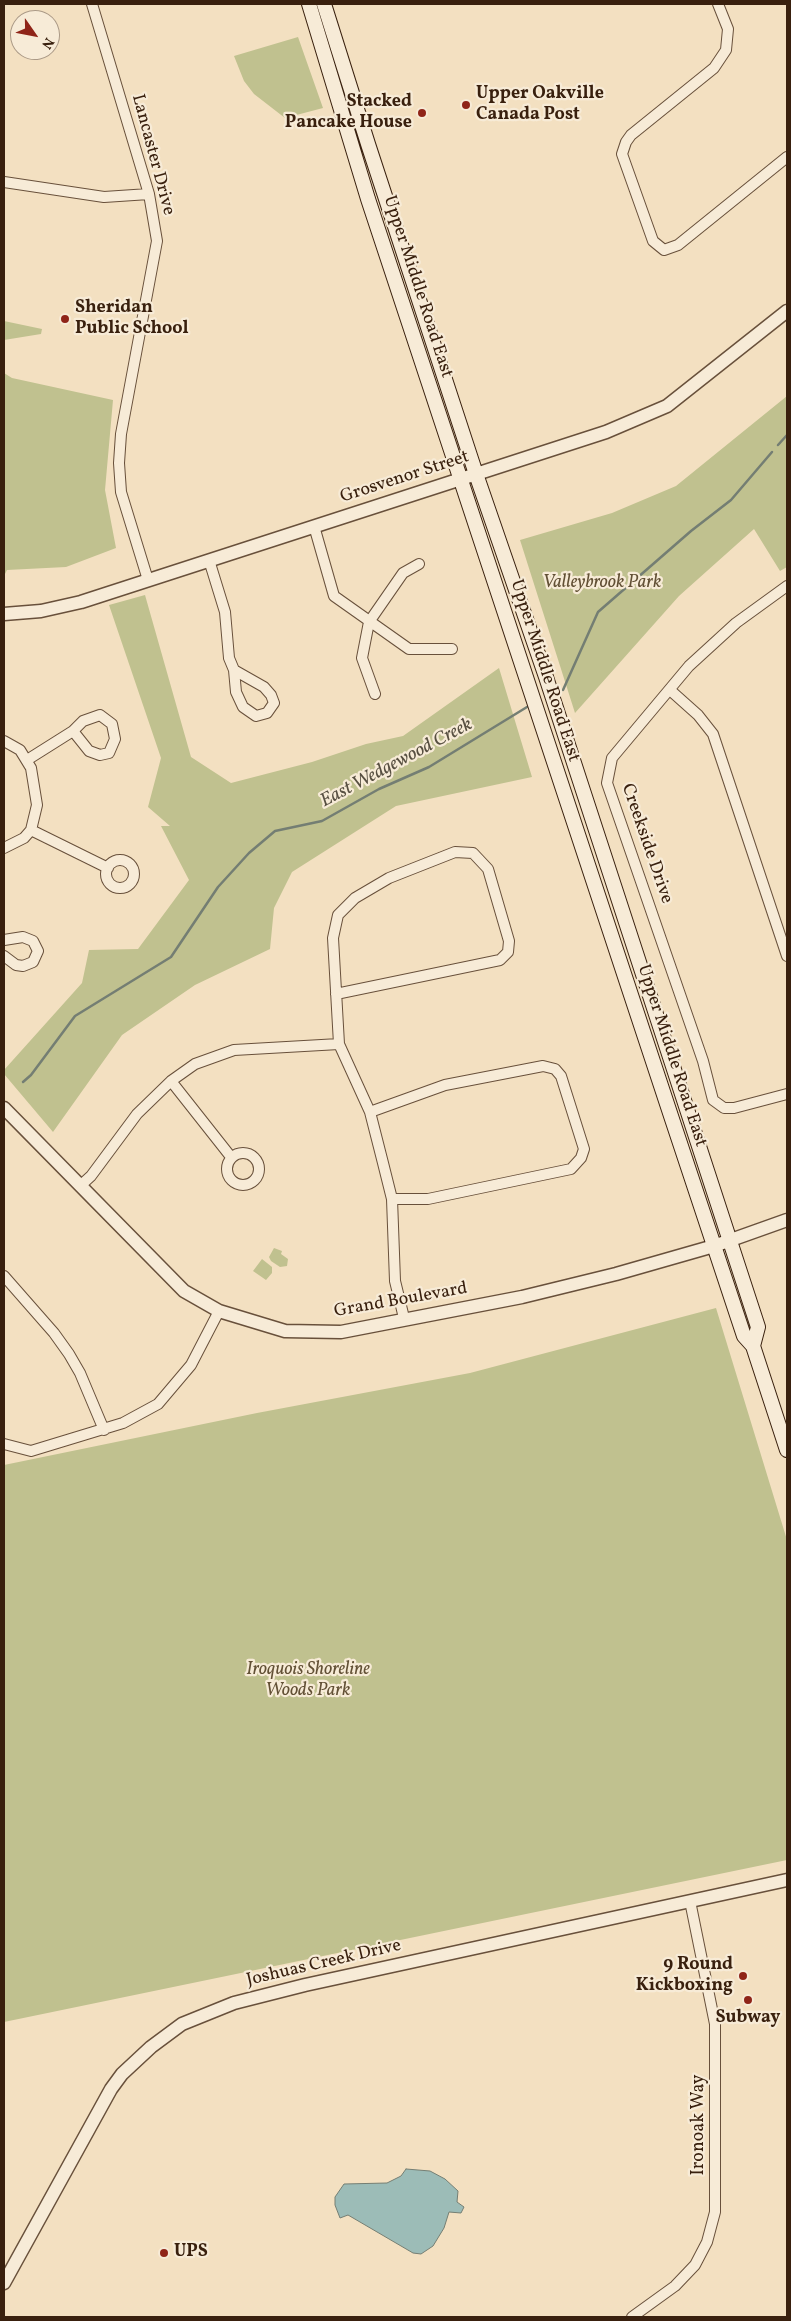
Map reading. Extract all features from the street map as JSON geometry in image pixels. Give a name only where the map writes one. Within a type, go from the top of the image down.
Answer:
[{"type":"main road","name":"Upper Middle Road East","points":[[309,4],[368,199],[462,478],[714,1246],[744,1336],[753,1346],[787,1450]]},
{"type":"main road","name":"Upper Middle Road East","points":[[324,4],[476,474],[546,676],[728,1241],[758,1327],[753,1346]]},
{"type":"street","name":"Lancaster Drive","points":[[92,4],[149,194],[157,241],[121,434],[118,463],[121,492],[148,580]]},
{"type":"street","points":[[718,4],[728,30],[729,40],[726,50],[714,68],[637,129],[626,142],[622,154],[652,241],[664,250],[678,245],[787,157]]},
{"type":"street","points":[[4,182],[104,197],[149,194]]},
{"type":"street","name":"Grosvenor Street","points":[[4,614],[61,608],[606,432],[667,406],[787,311]]},
{"type":"street","points":[[314,526],[334,596],[409,649],[452,649]]},
{"type":"street","points":[[209,560],[225,612],[229,658],[234,670],[236,692],[243,707],[256,716],[267,713],[274,703],[271,695],[264,687],[234,670]]},
{"type":"street","points":[[375,694],[362,658],[369,622],[403,573],[419,564]]},
{"type":"street","name":"Creekside Drive","points":[[787,586],[736,623],[689,666],[612,758],[607,783],[702,1061],[713,1100],[724,1108],[734,1108],[787,1094]]},
{"type":"street","points":[[670,690],[698,715],[713,734],[787,956]]},
{"type":"street","points":[[27,760],[73,731]]},
{"type":"street","points":[[4,741],[20,750],[32,768],[36,805],[31,830],[24,838],[4,848]]},
{"type":"street","points":[[31,830],[108,868]]},
{"type":"street","points":[[336,994],[500,960],[508,952],[509,940],[488,869],[473,853],[455,852],[389,878],[355,898],[338,915],[333,938],[336,994],[340,1044],[370,1112],[392,1199],[395,1281],[404,1318]]},
{"type":"street","points":[[4,940],[23,937],[33,940],[38,950],[33,962],[22,966],[16,965],[4,956]]},
{"type":"street","points":[[80,1186],[91,1176],[137,1114],[171,1081],[195,1064],[234,1050],[340,1044]]},
{"type":"street","points":[[370,1112],[445,1085],[544,1066],[555,1069],[561,1076],[584,1149],[581,1158],[571,1169],[428,1199],[392,1199]]},
{"type":"street","points":[[171,1081],[231,1158]]},
{"type":"street","name":"Grand Boulevard","points":[[4,1108],[184,1291],[219,1311],[285,1331],[341,1332],[404,1318],[522,1297],[616,1274],[714,1246],[787,1220]]},
{"type":"street","points":[[4,1276],[54,1333],[69,1354],[80,1373],[104,1430]]},
{"type":"street","points":[[4,1444],[31,1451],[123,1423],[158,1404],[191,1365],[219,1311]]},
{"type":"street","name":"Joshuas Creek Drive","points":[[4,2283],[110,2089],[122,2074],[151,2046],[182,2024],[234,2003],[305,1985],[787,1880]]},
{"type":"street","name":"Ironoak Way","points":[[632,2317],[675,2286],[694,2265],[707,2242],[715,2212],[715,2024],[690,1901]]},
{"type":"green space","points":[[298,37],[323,108],[285,118],[254,94],[244,81],[234,56]]},
{"type":"green space","points":[[4,321],[42,329],[41,334],[4,340]]},
{"type":"green space","points":[[4,373],[12,378],[113,400],[105,490],[116,548],[66,567],[7,570],[4,576]]},
{"type":"green space","name":"Valleybrook Park","points":[[787,396],[787,567],[780,571],[754,529],[679,596],[575,713],[520,540],[612,513],[676,486]]},
{"type":"green space","points":[[145,595],[191,757],[231,783],[312,762],[366,744],[403,736],[499,668],[532,777],[396,806],[292,872],[274,908],[270,949],[195,985],[122,1035],[53,1132],[4,1074],[4,1070],[82,983],[89,950],[138,949],[189,880],[161,826],[170,826],[148,807],[161,758],[109,605]]},
{"type":"green space","points":[[274,1248],[282,1251],[281,1254],[288,1259],[287,1266],[280,1267],[271,1261],[269,1257]]},
{"type":"green space","points":[[262,1259],[272,1267],[272,1273],[266,1280],[253,1271]]},
{"type":"green space","name":"Iroquois Shoreline Woods Park","points":[[716,1308],[787,1540],[787,1860],[4,2022],[4,1465],[257,1413],[470,1373]]},
{"type":"water","points":[[406,2169],[430,2171],[445,2179],[458,2191],[457,2202],[464,2207],[461,2213],[449,2212],[444,2228],[433,2246],[421,2254],[413,2253],[348,2215],[340,2218],[335,2205],[335,2197],[344,2184],[387,2183],[401,2176]]},
{"type":"waterway","name":"East Wedgewood Creek","points":[[778,445],[787,435]]},
{"type":"waterway","name":"East Wedgewood Creek","points":[[563,690],[598,612],[691,531],[731,500],[772,452]]},
{"type":"waterway","name":"East Wedgewood Creek","points":[[23,1082],[31,1075],[75,1016],[171,957],[218,887],[249,853],[275,831],[322,821],[379,789],[429,767],[527,707]]},
{"type":"place","name":"Upper Oakville Canada Post","points":[[466,105]]},
{"type":"place","name":"Stacked Pancake House","points":[[422,113]]},
{"type":"place","name":"Sheridan Public School","points":[[65,319]]},
{"type":"place","name":"9 Round Kickboxing","points":[[743,1976]]},
{"type":"place","name":"Subway","points":[[748,2000]]},
{"type":"place","name":"UPS","points":[[164,2253]]}]
